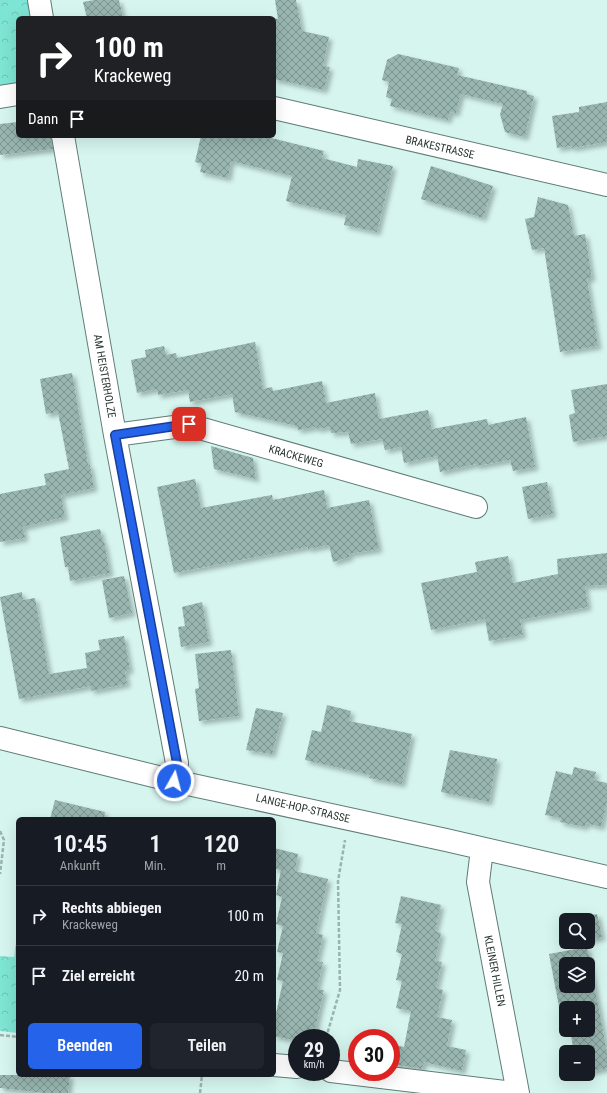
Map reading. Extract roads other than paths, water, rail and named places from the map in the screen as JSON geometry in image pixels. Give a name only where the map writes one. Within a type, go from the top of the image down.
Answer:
[{"type":"street","points":[[39,0],[42,16]]},
{"type":"street","points":[[0,97],[16,94]]},
{"type":"street","name":"BRAKESTRASSE","points":[[276,108],[607,184]]},
{"type":"street","name":"AM HEISTERHOLZE","points":[[63,138],[115,435],[177,763],[174,781]]},
{"type":"street","name":"KRACKEWEG","points":[[115,435],[189,424],[476,507]]},
{"type":"street","name":"LANGE-HOP-STRASSE","points":[[0,738],[174,781],[348,818],[607,877]]},
{"type":"street","name":"KLEINER HILLEN","points":[[482,848],[478,882],[518,1093]]},
{"type":"street","points":[[276,1065],[288,1066]]},
{"type":"street","points":[[340,1072],[513,1093]]}]
